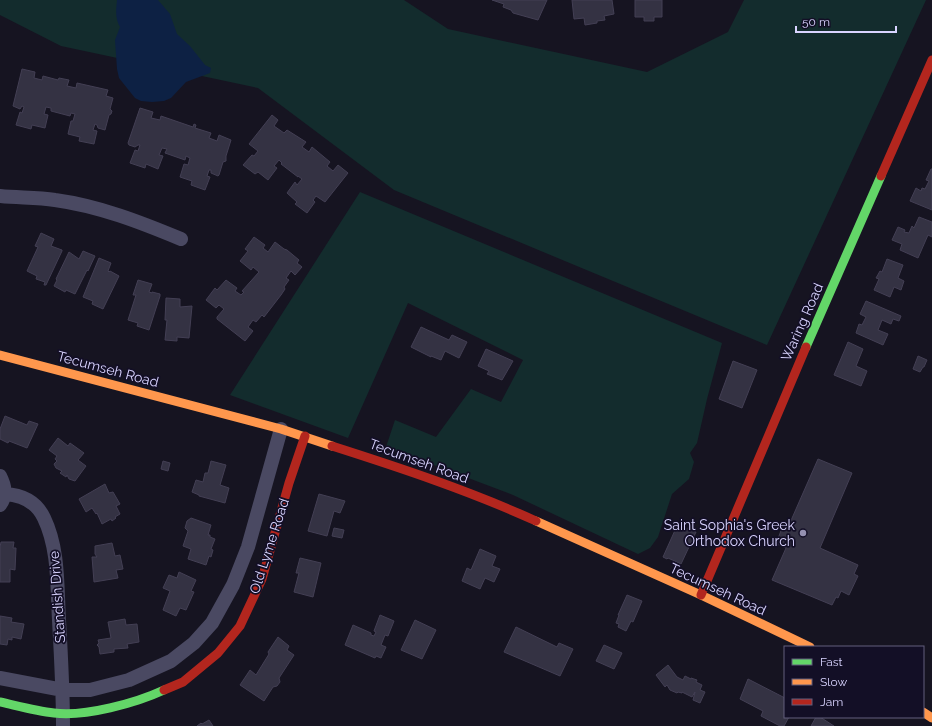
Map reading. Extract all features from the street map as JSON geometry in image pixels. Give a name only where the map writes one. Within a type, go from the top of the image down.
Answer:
[{"type":"street","name":"Waring Road","points":[[700,595],[932,60]]},
{"type":"street","points":[[0,196],[55,200],[105,210],[181,239]]},
{"type":"street","name":"Tecumseh Road","points":[[0,355],[281,429],[419,474],[503,506],[700,595],[808,646]]},
{"type":"street","name":"Old Lyme Road","points":[[0,678],[63,690],[90,690],[136,677],[171,661],[194,643],[212,623],[233,584],[248,547],[281,429]]},
{"type":"street","name":"Old Lyme Road","points":[[0,702],[55,713],[63,720],[84,713],[147,698],[182,682],[218,653],[240,626],[262,579],[289,483],[305,436]]},
{"type":"street","name":"Standish Drive","points":[[0,476],[4,484],[2,499],[19,495],[31,502],[44,517],[53,542],[57,580],[63,690],[63,720]]},
{"type":"green space","points":[[0,0],[404,0],[448,29],[647,72],[728,32],[744,0],[926,0],[767,345],[394,190],[258,88],[61,46],[0,15]]},
{"type":"green space","points":[[360,192],[722,343],[697,443],[690,453],[694,462],[689,479],[672,494],[658,537],[650,548],[638,554],[513,495],[386,447],[395,420],[436,437],[471,389],[501,402],[523,360],[408,303],[348,438],[230,395]]},
{"type":"water","points":[[117,0],[158,0],[170,14],[177,34],[190,46],[205,65],[211,68],[210,73],[186,82],[171,98],[164,101],[141,101],[135,98],[119,78],[117,69],[115,40],[120,27],[118,24],[116,11]]},
{"type":"building","points":[[492,0],[547,0],[538,20],[513,13],[511,10],[503,7],[504,4]]},
{"type":"building","points":[[572,0],[612,0],[614,14],[604,16],[605,20],[585,25],[584,18],[574,19]]},
{"type":"building","points":[[635,0],[662,0],[662,17],[654,17],[654,21],[644,21],[644,17],[635,17]]},
{"type":"building","points":[[22,69],[35,72],[34,78],[42,80],[43,76],[58,80],[59,78],[69,80],[67,86],[76,88],[77,83],[108,90],[106,96],[113,98],[110,109],[112,111],[109,115],[105,130],[98,128],[95,124],[93,130],[97,131],[94,144],[79,141],[80,137],[68,134],[71,121],[73,121],[75,114],[71,113],[70,116],[51,111],[51,108],[46,107],[44,114],[48,115],[45,128],[32,125],[31,129],[16,125],[20,112],[22,113],[24,107],[22,106],[20,109],[13,106]]},
{"type":"building","points":[[140,108],[153,112],[151,118],[160,120],[161,116],[193,127],[194,124],[196,125],[195,128],[211,133],[209,138],[217,141],[219,135],[231,140],[226,161],[223,162],[219,175],[218,176],[211,173],[211,170],[209,170],[207,176],[210,177],[205,190],[191,185],[192,181],[180,177],[184,164],[188,165],[190,158],[186,156],[185,160],[165,153],[167,149],[162,148],[159,155],[163,156],[158,169],[146,164],[145,168],[130,163],[135,150],[138,151],[140,145],[135,147],[129,145],[128,143]]},
{"type":"building","points":[[272,115],[278,120],[274,126],[284,133],[287,130],[306,142],[302,147],[309,152],[312,147],[330,162],[327,166],[333,171],[338,165],[348,173],[325,202],[316,196],[313,200],[315,202],[307,213],[295,204],[297,202],[287,193],[295,182],[297,185],[302,179],[281,164],[282,163],[279,160],[274,166],[277,168],[268,180],[258,172],[255,174],[243,165],[258,151],[249,144]]},
{"type":"building","points":[[931,169],[932,210],[910,201],[916,188],[921,191],[922,188],[925,189],[929,181],[926,180]]},
{"type":"building","points":[[919,217],[932,222],[932,237],[928,235],[918,258],[900,250],[902,244],[892,240],[898,227],[905,230],[904,232],[909,233],[912,226],[914,228]]},
{"type":"building","points":[[41,233],[54,239],[51,246],[62,250],[46,285],[44,285],[45,282],[36,279],[37,276],[27,271],[38,247],[35,246]]},
{"type":"building","points":[[254,237],[265,245],[263,248],[268,252],[275,242],[299,260],[297,263],[302,267],[295,275],[291,271],[286,278],[289,280],[284,287],[285,289],[264,317],[262,315],[256,322],[253,320],[248,327],[253,331],[245,341],[217,319],[224,309],[219,305],[216,308],[206,300],[215,288],[217,290],[226,280],[237,288],[235,291],[241,295],[244,292],[242,291],[259,272],[253,267],[251,270],[240,261],[248,251],[245,249]]},
{"type":"building","points":[[83,251],[95,256],[75,294],[66,290],[65,292],[54,286],[69,252],[79,259]]},
{"type":"building","points":[[99,258],[111,263],[108,271],[119,276],[103,309],[92,304],[93,301],[83,297]]},
{"type":"building","points":[[887,259],[903,265],[898,278],[904,281],[901,290],[894,287],[890,297],[874,290],[879,279],[876,278],[880,271],[882,272]]},
{"type":"building","points":[[138,280],[152,284],[149,292],[160,294],[149,330],[137,326],[138,323],[128,320],[136,295],[133,295]]},
{"type":"building","points":[[166,298],[180,299],[180,307],[192,306],[189,338],[177,337],[177,341],[165,340],[167,320],[165,320]]},
{"type":"building","points":[[866,301],[901,316],[899,321],[893,319],[891,324],[882,320],[878,330],[888,334],[883,345],[856,333],[859,324],[862,325],[866,317],[860,314]]},
{"type":"building","points":[[421,327],[449,340],[452,335],[467,342],[459,358],[445,351],[441,360],[431,357],[411,347]]},
{"type":"building","points":[[848,342],[863,349],[856,366],[867,371],[861,386],[834,375]]},
{"type":"building","points":[[486,349],[513,361],[502,380],[487,374],[489,371],[478,366]]},
{"type":"building","points":[[918,356],[927,360],[920,372],[913,369]]},
{"type":"building","points":[[733,361],[757,370],[742,408],[719,399]]},
{"type":"building","points":[[5,416],[27,425],[29,421],[38,424],[27,448],[9,441],[8,443],[0,439],[0,429]]},
{"type":"building","points":[[58,438],[68,446],[70,443],[84,453],[78,460],[86,466],[75,481],[69,479],[67,475],[66,477],[60,473],[62,471],[56,468],[54,464],[57,461],[55,459],[57,456],[49,450]]},
{"type":"building","name":"Saint Sophia's Greek Orthodox Church","points":[[818,459],[852,473],[820,548],[858,565],[854,574],[858,576],[849,595],[841,591],[838,598],[836,597],[832,605],[772,580],[786,548],[772,542],[774,540],[777,541],[784,523],[789,525]]},
{"type":"building","points":[[163,461],[170,463],[168,471],[161,469]]},
{"type":"building","points":[[211,461],[226,465],[220,485],[229,488],[225,503],[199,496],[192,492],[196,480],[203,482],[205,473],[208,473]]},
{"type":"building","points":[[105,484],[109,493],[113,492],[120,504],[116,506],[120,514],[112,521],[111,519],[102,524],[97,513],[96,514],[92,508],[86,512],[79,499]]},
{"type":"building","points":[[319,494],[345,501],[340,513],[334,511],[327,536],[308,531]]},
{"type":"building","points":[[191,518],[211,525],[208,535],[215,539],[211,549],[213,550],[211,557],[209,556],[206,565],[188,559],[191,549],[183,546],[188,531],[185,528],[187,521]]},
{"type":"building","points":[[334,528],[344,530],[342,538],[332,536]]},
{"type":"building","points":[[676,528],[685,532],[687,528],[696,532],[681,564],[663,557]]},
{"type":"building","points":[[1,542],[14,542],[13,548],[16,548],[15,570],[10,569],[10,582],[0,582]]},
{"type":"building","points":[[112,543],[115,556],[120,555],[123,569],[116,570],[118,578],[94,582],[92,557],[97,557],[95,554],[95,546]]},
{"type":"building","points":[[480,549],[496,556],[492,566],[500,569],[494,582],[485,578],[480,589],[462,581],[467,568],[471,570]]},
{"type":"building","points":[[300,558],[321,563],[313,597],[294,592],[299,573],[296,573]]},
{"type":"building","points":[[179,572],[196,580],[191,591],[194,592],[186,610],[180,608],[176,616],[163,610],[170,591],[163,588],[169,575],[177,578]]},
{"type":"building","points":[[627,595],[642,601],[633,622],[631,621],[626,631],[618,627],[619,624],[616,623]]},
{"type":"building","points":[[380,615],[394,621],[388,636],[385,635],[381,645],[386,647],[381,658],[376,656],[375,658],[345,645],[353,625],[371,633],[371,635],[374,636],[376,632],[374,631]]},
{"type":"building","points":[[0,616],[12,618],[11,622],[24,624],[21,639],[12,637],[12,640],[8,639],[7,645],[0,644]]},
{"type":"building","points":[[125,619],[126,625],[137,624],[139,642],[127,644],[128,648],[114,649],[114,652],[100,654],[99,647],[97,645],[99,643],[98,640],[111,638],[108,622]]},
{"type":"building","points":[[415,620],[436,630],[422,659],[401,650]]},
{"type":"building","points":[[516,627],[557,647],[559,643],[573,649],[560,676],[504,652]]},
{"type":"building","points":[[278,637],[289,646],[287,650],[294,655],[279,678],[280,682],[277,686],[273,687],[264,701],[240,685],[250,670],[256,675]]},
{"type":"building","points":[[604,645],[622,653],[614,669],[596,661]]},
{"type":"building","points":[[668,665],[677,677],[683,680],[685,676],[697,680],[696,682],[702,685],[700,690],[705,692],[700,703],[693,700],[695,692],[692,697],[682,692],[677,693],[670,690],[667,685],[665,687],[656,675]]},
{"type":"building","points":[[748,679],[784,697],[784,718],[788,718],[784,726],[780,726],[761,716],[763,711],[740,699]]},
{"type":"building","points":[[815,718],[822,718],[834,726],[811,726]]},
{"type":"building","points":[[209,720],[213,726],[197,726],[201,723],[202,724]]},
{"type":"traffic: fast","points":[[806,347],[881,176]]},
{"type":"traffic: fast","points":[[0,702],[54,713],[80,713],[125,704],[164,690]]},
{"type":"traffic: slow","points":[[0,355],[281,429],[332,446]]},
{"type":"traffic: slow","points":[[536,521],[701,595],[808,646]]},
{"type":"traffic: slow","points":[[924,713],[932,718]]},
{"type":"traffic: jam","points":[[881,176],[932,60]]},
{"type":"traffic: jam","points":[[701,595],[806,347]]},
{"type":"traffic: jam","points":[[164,690],[183,682],[218,653],[240,626],[262,579],[289,483],[305,436]]},
{"type":"traffic: jam","points":[[332,446],[435,480],[536,521]]},
{"type":"place","name":"Saint Sophia's Greek Orthodox Church","points":[[803,533]]}]
